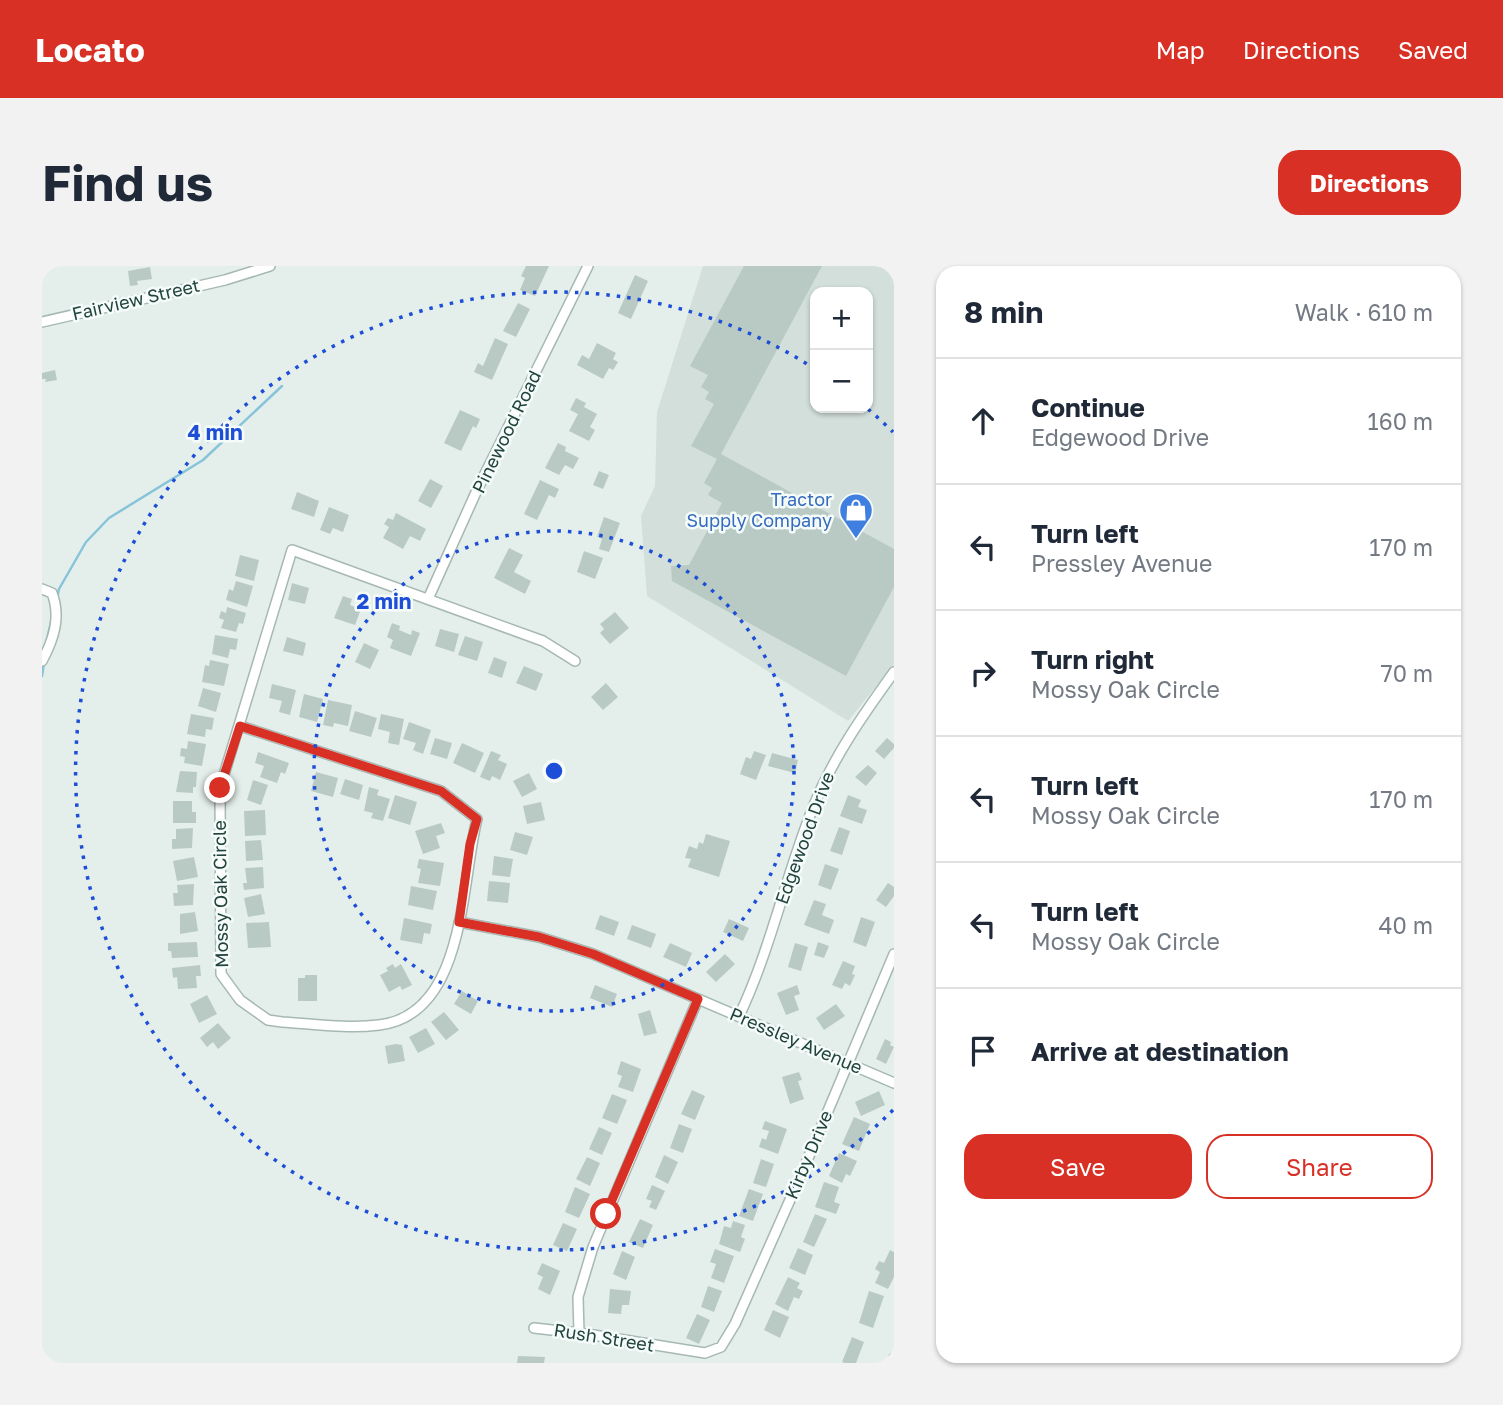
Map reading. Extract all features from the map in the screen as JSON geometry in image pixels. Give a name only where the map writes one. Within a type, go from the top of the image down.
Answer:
[{"type":"street","name":"Fairview Street","points":[[42,322],[225,280],[270,266]]},
{"type":"street","name":"Pinewood Road","points":[[428,599],[477,491],[589,266]]},
{"type":"street","name":"Mossy Oak Circle","points":[[240,726],[441,791],[477,819],[470,844],[459,922],[443,978],[433,994],[402,1018],[380,1026],[282,1022],[268,1020],[240,1000],[221,974],[220,788],[292,550],[428,599]]},
{"type":"street","points":[[42,589],[52,593],[56,604],[55,637],[42,661]]},
{"type":"street","points":[[428,599],[543,641],[575,661]]},
{"type":"street","name":"Edgewood Drive","points":[[738,1016],[773,927],[813,806],[833,762],[851,732],[894,672]]},
{"type":"street","name":"Pressley Avenue","points":[[459,922],[539,937],[582,950],[894,1083]]},
{"type":"street","name":"Kirby Drive","points":[[716,1351],[735,1324],[894,954]]},
{"type":"street","points":[[579,1333],[578,1297],[593,1247],[698,999]]},
{"type":"street","name":"Rush Street","points":[[534,1328],[705,1353],[716,1351]]},
{"type":"street","points":[[892,1363],[894,1358]]},
{"type":"shaded area","points":[[703,266],[894,266],[894,664],[848,721],[647,596],[641,516],[655,486],[657,412]]},
{"type":"building","points":[[526,266],[549,266],[535,296],[520,290],[525,278],[521,276]]},
{"type":"building","points":[[744,266],[822,266],[721,454],[894,549],[894,587],[846,676],[672,581],[671,566],[689,565],[722,503],[708,495],[712,488],[704,483],[717,459],[691,446],[714,404],[705,399],[709,392],[701,387],[708,375],[690,366]]},
{"type":"building","points":[[150,267],[152,279],[137,281],[138,285],[130,286],[128,271]]},
{"type":"building","points":[[635,275],[648,281],[631,319],[618,313]]},
{"type":"building","points":[[518,303],[530,309],[516,337],[503,331]]},
{"type":"building","points":[[495,338],[508,344],[492,380],[474,372],[478,363],[483,366]]},
{"type":"building","points":[[597,343],[616,353],[613,359],[618,362],[613,370],[609,368],[603,379],[577,365],[582,355],[589,359]]},
{"type":"building","points":[[55,370],[57,380],[45,382],[46,379],[42,379],[42,373]]},
{"type":"building","points":[[576,398],[586,403],[584,407],[597,414],[590,427],[595,430],[589,441],[569,431],[578,414],[570,410]]},
{"type":"building","points":[[460,410],[480,419],[476,428],[473,426],[461,451],[444,443]]},
{"type":"building","points":[[558,443],[566,447],[565,451],[579,458],[573,469],[565,465],[559,475],[545,468]]},
{"type":"building","points":[[599,471],[609,475],[603,489],[593,485]]},
{"type":"building","points":[[430,479],[443,486],[431,508],[418,501]]},
{"type":"building","points":[[540,480],[559,489],[555,498],[549,495],[537,520],[524,514]]},
{"type":"building","points":[[297,492],[319,501],[314,517],[291,509]]},
{"type":"building","points":[[329,507],[349,515],[343,532],[333,528],[330,534],[320,530]]},
{"type":"building","points":[[396,513],[426,529],[420,541],[410,536],[403,549],[383,538],[389,527],[384,524],[388,518],[393,520]]},
{"type":"building","points":[[604,517],[620,523],[609,552],[599,549],[602,539],[597,537]]},
{"type":"building","points":[[509,548],[523,555],[514,572],[531,581],[525,594],[494,578]]},
{"type":"building","points":[[584,551],[603,558],[595,579],[577,572]]},
{"type":"building","points":[[240,555],[259,560],[254,581],[235,576]]},
{"type":"building","points":[[236,581],[253,586],[247,607],[226,600],[229,589],[233,591]]},
{"type":"building","points":[[292,583],[309,588],[305,604],[288,600]]},
{"type":"building","points":[[343,596],[352,599],[350,605],[361,609],[355,625],[334,618]]},
{"type":"building","points":[[227,607],[246,613],[243,624],[239,623],[236,632],[221,628],[224,620],[219,618],[221,611],[226,613]]},
{"type":"building","points":[[615,612],[629,628],[610,644],[600,633],[604,629],[600,624]]},
{"type":"building","points":[[392,623],[400,626],[399,630],[411,635],[412,630],[420,633],[411,656],[390,648],[393,640],[387,637]]},
{"type":"building","points":[[440,629],[459,634],[454,652],[435,646]]},
{"type":"building","points":[[215,635],[238,639],[236,650],[230,649],[228,658],[212,654]]},
{"type":"building","points":[[465,636],[483,642],[477,661],[458,655]]},
{"type":"building","points":[[287,637],[306,643],[303,656],[283,651]]},
{"type":"building","points":[[364,643],[379,650],[370,669],[355,662]]},
{"type":"building","points":[[494,657],[507,662],[502,678],[488,673]]},
{"type":"building","points":[[210,660],[229,664],[224,686],[202,682],[205,665],[209,666]]},
{"type":"building","points":[[524,666],[543,674],[536,691],[516,683]]},
{"type":"building","points":[[606,683],[618,697],[603,710],[591,697]]},
{"type":"building","points":[[272,684],[296,690],[290,715],[279,712],[282,701],[269,698]]},
{"type":"building","points":[[203,688],[221,693],[216,712],[198,706]]},
{"type":"building","points":[[304,694],[323,699],[317,722],[299,717]]},
{"type":"building","points":[[328,700],[352,705],[348,726],[334,723],[333,727],[323,725]]},
{"type":"building","points":[[355,711],[377,718],[371,737],[349,731]]},
{"type":"building","points":[[191,714],[214,718],[212,730],[206,729],[205,737],[187,734]]},
{"type":"building","points":[[381,714],[404,719],[399,745],[388,743],[390,732],[378,729]]},
{"type":"building","points":[[409,722],[431,730],[423,754],[413,750],[416,743],[403,739]]},
{"type":"building","points":[[435,738],[452,743],[447,759],[430,754]]},
{"type":"building","points":[[887,738],[894,744],[894,748],[884,759],[875,751]]},
{"type":"building","points":[[188,741],[206,744],[202,766],[184,763],[185,757],[180,756],[181,748],[187,749]]},
{"type":"building","points":[[462,743],[484,753],[475,773],[453,763]]},
{"type":"building","points":[[491,751],[501,755],[498,760],[507,764],[500,780],[492,776],[490,781],[480,777]]},
{"type":"building","points":[[754,751],[766,755],[756,780],[740,774],[746,757],[751,759]]},
{"type":"building","points":[[258,752],[289,763],[285,774],[281,772],[277,783],[260,777],[264,766],[255,763]]},
{"type":"building","points":[[772,753],[798,760],[795,773],[768,766]]},
{"type":"building","points":[[868,765],[877,773],[866,786],[855,777]]},
{"type":"building","points":[[180,771],[197,772],[193,793],[176,792]]},
{"type":"building","points":[[316,772],[338,778],[333,797],[311,791]]},
{"type":"building","points":[[529,773],[537,789],[522,797],[513,781]]},
{"type":"building","points":[[345,779],[363,785],[359,800],[340,794]]},
{"type":"building","points":[[253,780],[268,785],[261,805],[247,800]]},
{"type":"building","points":[[369,787],[379,790],[377,795],[390,799],[383,821],[371,818],[373,813],[364,811]]},
{"type":"building","points":[[395,795],[417,802],[410,825],[388,818]]},
{"type":"building","points":[[848,795],[861,800],[858,807],[867,810],[862,824],[840,816]]},
{"type":"building","points":[[173,801],[192,801],[196,823],[173,823]]},
{"type":"building","points":[[541,802],[545,820],[527,824],[523,806]]},
{"type":"building","points":[[265,810],[266,835],[245,836],[244,811]]},
{"type":"building","points":[[441,823],[445,833],[436,836],[440,848],[423,854],[415,831]]},
{"type":"building","points":[[839,827],[850,831],[842,855],[830,851]]},
{"type":"building","points":[[193,828],[192,848],[172,849],[176,829]]},
{"type":"building","points":[[515,832],[533,837],[527,855],[510,850]]},
{"type":"building","points":[[706,834],[730,841],[719,877],[688,867],[691,859],[685,858],[689,846],[697,849],[699,842],[703,844]]},
{"type":"building","points":[[261,840],[263,860],[246,861],[245,841]]},
{"type":"building","points":[[494,856],[513,859],[510,877],[492,875]]},
{"type":"building","points":[[194,857],[198,877],[177,881],[173,861]]},
{"type":"building","points":[[419,859],[444,863],[440,886],[418,883],[421,869],[417,868]]},
{"type":"building","points":[[825,864],[839,869],[831,890],[818,885]]},
{"type":"building","points":[[263,867],[264,888],[244,890],[243,883],[247,883],[245,868]]},
{"type":"building","points":[[489,881],[510,883],[508,903],[487,901]]},
{"type":"building","points":[[888,883],[894,887],[894,896],[886,907],[876,900]]},
{"type":"building","points":[[194,884],[193,905],[174,906],[173,893],[178,893],[177,885]]},
{"type":"building","points":[[411,886],[437,891],[433,910],[408,905]]},
{"type":"building","points":[[261,894],[265,914],[248,917],[244,898]]},
{"type":"building","points":[[814,900],[826,904],[822,915],[834,920],[829,934],[804,925]]},
{"type":"building","points":[[195,912],[198,931],[180,934],[180,914]]},
{"type":"building","points":[[600,915],[619,922],[614,936],[595,929]]},
{"type":"building","points":[[861,917],[875,922],[866,947],[853,942]]},
{"type":"building","points":[[404,918],[432,924],[430,934],[424,933],[422,944],[400,940]]},
{"type":"building","points":[[729,919],[749,928],[743,941],[723,932]]},
{"type":"building","points":[[269,922],[271,947],[248,948],[246,923]]},
{"type":"building","points":[[632,925],[656,934],[651,948],[627,939]]},
{"type":"building","points":[[197,942],[198,957],[172,958],[171,951],[168,951],[168,943]]},
{"type":"building","points":[[818,942],[829,946],[824,958],[814,955]]},
{"type":"building","points":[[670,943],[692,953],[686,967],[663,957]]},
{"type":"building","points":[[795,943],[808,947],[801,971],[788,967]]},
{"type":"building","points":[[725,954],[735,964],[716,982],[706,972]]},
{"type":"building","points":[[843,961],[855,966],[852,974],[855,975],[850,986],[845,983],[842,989],[832,985]]},
{"type":"building","points":[[393,964],[395,968],[401,964],[412,985],[402,990],[400,986],[389,992],[380,975],[388,971],[386,968]]},
{"type":"building","points":[[200,965],[201,976],[196,976],[197,988],[178,989],[177,977],[173,978],[172,968]]},
{"type":"building","points":[[305,975],[317,975],[317,1001],[298,1001],[298,978],[305,978]]},
{"type":"building","points":[[595,985],[617,994],[612,1007],[590,998]]},
{"type":"building","points":[[797,985],[800,994],[794,996],[799,1010],[786,1015],[777,993]]},
{"type":"building","points":[[462,991],[478,1001],[471,1014],[454,1004]]},
{"type":"building","points":[[207,995],[217,1014],[199,1023],[190,1004]]},
{"type":"building","points":[[836,1004],[845,1016],[824,1030],[816,1018]]},
{"type":"building","points":[[650,1010],[657,1033],[644,1036],[638,1014]]},
{"type":"building","points":[[444,1012],[459,1030],[446,1040],[431,1022]]},
{"type":"building","points":[[218,1023],[231,1038],[218,1049],[213,1042],[207,1047],[200,1038]]},
{"type":"building","points":[[426,1028],[435,1044],[418,1053],[409,1037]]},
{"type":"building","points":[[885,1039],[894,1047],[886,1064],[876,1059]]},
{"type":"building","points":[[402,1045],[405,1061],[388,1064],[385,1046]]},
{"type":"building","points":[[621,1061],[641,1069],[633,1092],[618,1087],[622,1076],[617,1074]]},
{"type":"building","points":[[799,1072],[802,1080],[798,1081],[804,1099],[790,1104],[782,1077]]},
{"type":"building","points":[[692,1090],[705,1096],[695,1120],[681,1114]]},
{"type":"building","points":[[879,1091],[885,1105],[861,1116],[855,1102]]},
{"type":"building","points":[[612,1094],[627,1100],[617,1124],[602,1118]]},
{"type":"building","points":[[854,1117],[870,1124],[859,1151],[842,1144]]},
{"type":"building","points":[[765,1121],[787,1129],[778,1154],[759,1147],[762,1138],[766,1140],[769,1131],[762,1129]]},
{"type":"building","points":[[679,1124],[692,1129],[683,1153],[670,1148]]},
{"type":"building","points":[[599,1127],[612,1133],[602,1155],[589,1149]]},
{"type":"building","points":[[839,1153],[857,1161],[850,1176],[846,1174],[842,1183],[829,1176]]},
{"type":"building","points":[[664,1155],[678,1162],[668,1184],[655,1177]]},
{"type":"building","points":[[587,1157],[600,1163],[590,1186],[576,1179]]},
{"type":"building","points":[[761,1159],[774,1164],[766,1187],[753,1183]]},
{"type":"building","points":[[824,1182],[839,1187],[834,1202],[840,1204],[836,1214],[815,1207]]},
{"type":"building","points":[[652,1185],[665,1191],[656,1210],[649,1207],[652,1201],[646,1199]]},
{"type":"building","points":[[575,1187],[590,1194],[579,1218],[565,1212]]},
{"type":"building","points":[[749,1189],[763,1194],[753,1221],[739,1216]]},
{"type":"building","points":[[815,1214],[827,1219],[814,1247],[803,1242]]},
{"type":"building","points":[[640,1219],[653,1225],[643,1248],[629,1242]]},
{"type":"building","points":[[733,1221],[745,1225],[741,1237],[745,1239],[740,1252],[719,1244],[724,1226],[731,1228]]},
{"type":"building","points":[[563,1223],[577,1229],[567,1251],[553,1245]]},
{"type":"building","points":[[798,1248],[813,1255],[805,1275],[789,1268]]},
{"type":"building","points":[[715,1249],[734,1256],[724,1283],[711,1278],[716,1264],[710,1262]]},
{"type":"building","points":[[890,1250],[894,1252],[894,1277],[888,1289],[875,1283],[880,1272],[875,1269],[879,1261],[884,1263]]},
{"type":"building","points":[[622,1251],[635,1257],[626,1280],[613,1274]]},
{"type":"building","points":[[542,1263],[560,1271],[550,1295],[538,1289],[543,1277],[537,1274]]},
{"type":"building","points":[[788,1277],[800,1283],[797,1288],[803,1291],[799,1299],[794,1297],[788,1311],[775,1304]]},
{"type":"building","points":[[708,1286],[722,1291],[714,1312],[701,1307]]},
{"type":"building","points":[[610,1289],[631,1291],[629,1305],[622,1305],[621,1314],[608,1313]]},
{"type":"building","points":[[869,1291],[884,1296],[873,1328],[859,1323]]},
{"type":"building","points":[[773,1310],[789,1317],[780,1338],[764,1330]]},
{"type":"building","points":[[697,1314],[710,1320],[699,1344],[686,1338]]},
{"type":"building","points":[[852,1337],[864,1342],[856,1363],[842,1362]]},
{"type":"building","points":[[518,1356],[545,1357],[544,1363],[517,1363]]},
{"type":"waterway","points":[[57,598],[59,589],[86,542],[109,518],[203,460],[282,386]]},
{"type":"waterway","points":[[47,639],[51,622]]},
{"type":"waterway","points":[[42,676],[44,663]]},
{"type":"place","name":"Tractor Supply Company","points":[[856,540]]},
{"type":"route","points":[[220,788],[240,726],[441,791],[477,819],[470,844],[459,922],[539,937],[593,954],[698,999],[606,1214]]}]
